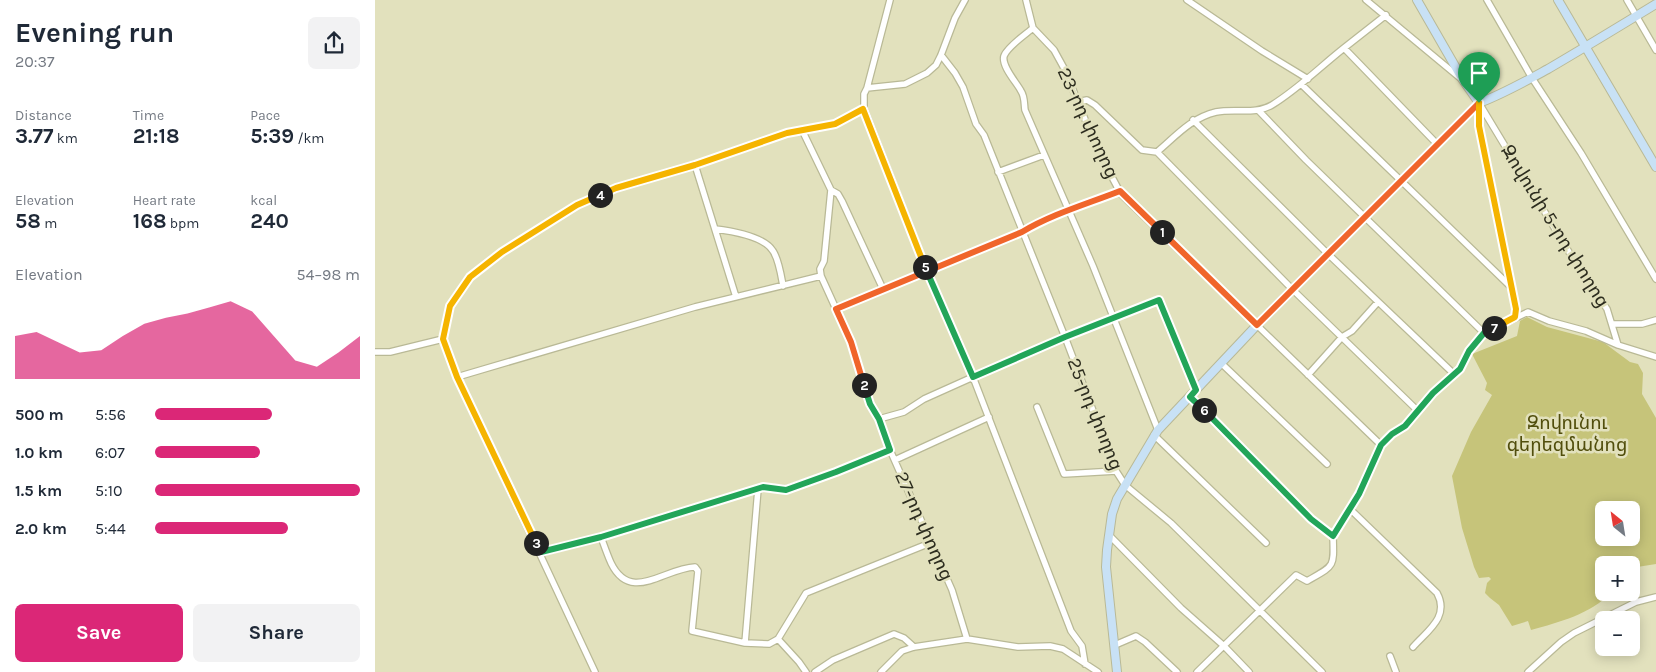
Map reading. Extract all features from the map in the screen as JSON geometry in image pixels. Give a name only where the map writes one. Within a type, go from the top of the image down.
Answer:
[{"type":"street","points":[[890,0],[864,94],[863,109],[927,271],[989,417],[1071,631],[1082,646],[1085,664]]},
{"type":"street","points":[[867,88],[905,84],[927,73],[936,65],[955,18],[965,0]]},
{"type":"street","name":"23-րդ փողոց","points":[[1026,0],[1033,28],[1054,50],[1065,70],[1097,149],[1120,191],[1381,445]]},
{"type":"street","points":[[1187,0],[1262,51],[1308,78]]},
{"type":"street","points":[[1366,0],[1463,80]]},
{"type":"street","name":"Զովունի 5-րդ փողոց","points":[[1417,0],[1463,80],[1579,267],[1607,308],[1618,345]]},
{"type":"street","points":[[1487,0],[1532,78],[1581,153],[1656,279]]},
{"type":"street","points":[[1558,0],[1656,167]]},
{"type":"street","points":[[1627,0],[1656,50]]},
{"type":"street","points":[[1117,672],[1106,567],[1112,514],[1125,484],[1156,433],[1257,325],[1479,103],[1532,78],[1656,4]]},
{"type":"street","points":[[1157,152],[1193,120],[1218,112],[1259,110],[1271,105],[1301,84],[1386,16]]},
{"type":"street","points":[[1033,28],[1009,48],[1004,55],[1004,60],[1010,75],[1022,92],[1025,110],[1113,317],[1156,433],[1265,543]]},
{"type":"street","points":[[1344,48],[1437,144]]},
{"type":"street","name":"25-րդ փողոց","points":[[941,56],[955,73],[963,87],[976,124],[984,135],[1065,337],[1116,471],[1125,484],[1171,523],[1322,672]]},
{"type":"street","points":[[1301,84],[1511,287]]},
{"type":"street","points":[[1077,102],[1087,100],[1095,105],[1142,150],[1157,152],[1293,290],[1417,410]]},
{"type":"street","points":[[1479,103],[1479,126],[1516,309],[1515,317]]},
{"type":"street","points":[[595,672],[541,552],[457,377],[443,339],[450,306],[470,277],[502,252],[577,205],[616,188],[695,165],[787,133],[835,124],[863,109]]},
{"type":"street","points":[[1259,110],[1364,217],[1484,333]]},
{"type":"street","points":[[1193,120],[1328,254],[1454,374]]},
{"type":"street","points":[[457,377],[695,308],[821,276],[820,269],[824,261],[831,190],[802,130]]},
{"type":"street","points":[[998,172],[1044,155]]},
{"type":"street","points":[[695,165],[736,297]]},
{"type":"street","points":[[831,190],[838,194],[842,201],[883,289]]},
{"type":"street","points":[[836,309],[1022,232],[1049,218],[1069,212],[1120,191]]},
{"type":"street","points":[[715,229],[729,230],[760,240],[773,249],[783,286]]},
{"type":"street","name":"27-րդ փողոց","points":[[821,276],[851,342],[870,404],[879,419],[890,450],[952,590],[967,639]]},
{"type":"street","points":[[879,419],[904,412],[924,399],[973,377],[1113,317],[1159,300],[1196,390]]},
{"type":"street","points":[[1308,375],[1342,337],[1352,331],[1379,302]]},
{"type":"street","points":[[1197,672],[1296,574],[1307,581],[1330,568],[1333,559],[1333,536],[1365,481],[1381,445],[1392,434],[1405,426],[1417,410],[1460,369],[1469,351],[1484,333],[1528,312],[1549,321],[1586,331],[1618,345],[1656,357]]},
{"type":"street","points":[[1613,324],[1642,324],[1656,320]]},
{"type":"street","points":[[375,352],[390,352],[443,339]]},
{"type":"street","points":[[1221,363],[1327,464]]},
{"type":"street","points":[[1190,397],[1311,519],[1333,536]]},
{"type":"street","points":[[1037,407],[1064,474],[1116,471]]},
{"type":"street","points":[[895,460],[989,417]]},
{"type":"street","points":[[541,552],[601,537],[763,487],[786,490],[890,450]]},
{"type":"street","points":[[745,643],[758,489]]},
{"type":"street","points":[[1350,509],[1437,593],[1441,600],[1439,616],[1413,647]]},
{"type":"street","points":[[1109,535],[1181,608],[1224,646],[1249,672]]},
{"type":"street","points":[[601,537],[612,564],[621,575],[632,583],[645,582],[681,569],[695,567],[698,571],[692,631],[745,643],[769,644],[778,639],[806,593],[930,543]]},
{"type":"street","points":[[1528,672],[1561,642],[1574,633],[1636,602],[1656,597]]},
{"type":"street","points":[[815,672],[833,660],[894,634],[905,638],[914,647]]},
{"type":"street","points":[[1115,644],[1136,636],[1177,672]]},
{"type":"street","points":[[778,639],[806,672]]},
{"type":"street","points":[[881,672],[902,651],[914,647],[967,639],[1017,647],[1050,646],[1063,649],[1098,672]]},
{"type":"street","points":[[1390,656],[1396,672]]},
{"type":"green space","name":"Զովունու գերեզմանոց","points":[[1527,317],[1547,327],[1603,342],[1630,362],[1638,364],[1643,373],[1642,394],[1656,418],[1656,564],[1640,567],[1640,556],[1595,556],[1595,601],[1602,601],[1584,612],[1531,630],[1528,621],[1512,626],[1499,605],[1485,593],[1487,583],[1491,579],[1489,577],[1479,578],[1474,567],[1462,528],[1452,476],[1471,432],[1492,395],[1485,390],[1487,383],[1472,354],[1517,336],[1520,321]]},
{"type":"route","points":[[1479,103],[1257,325],[1120,191],[1069,212],[1049,218],[1022,232],[968,255],[927,271],[836,309],[851,342],[870,404],[879,419],[890,450],[786,490],[763,487],[601,537],[541,552],[457,377],[443,339],[450,306],[470,277],[502,252],[577,205],[616,188],[695,165],[787,133],[835,124],[863,109],[899,196],[927,271],[973,377],[1113,317],[1159,300],[1196,390],[1190,397],[1311,519],[1333,536],[1359,494],[1381,445],[1392,434],[1405,426],[1433,393],[1460,369],[1469,351],[1484,333],[1515,317],[1516,309],[1479,126],[1479,103]]}]
